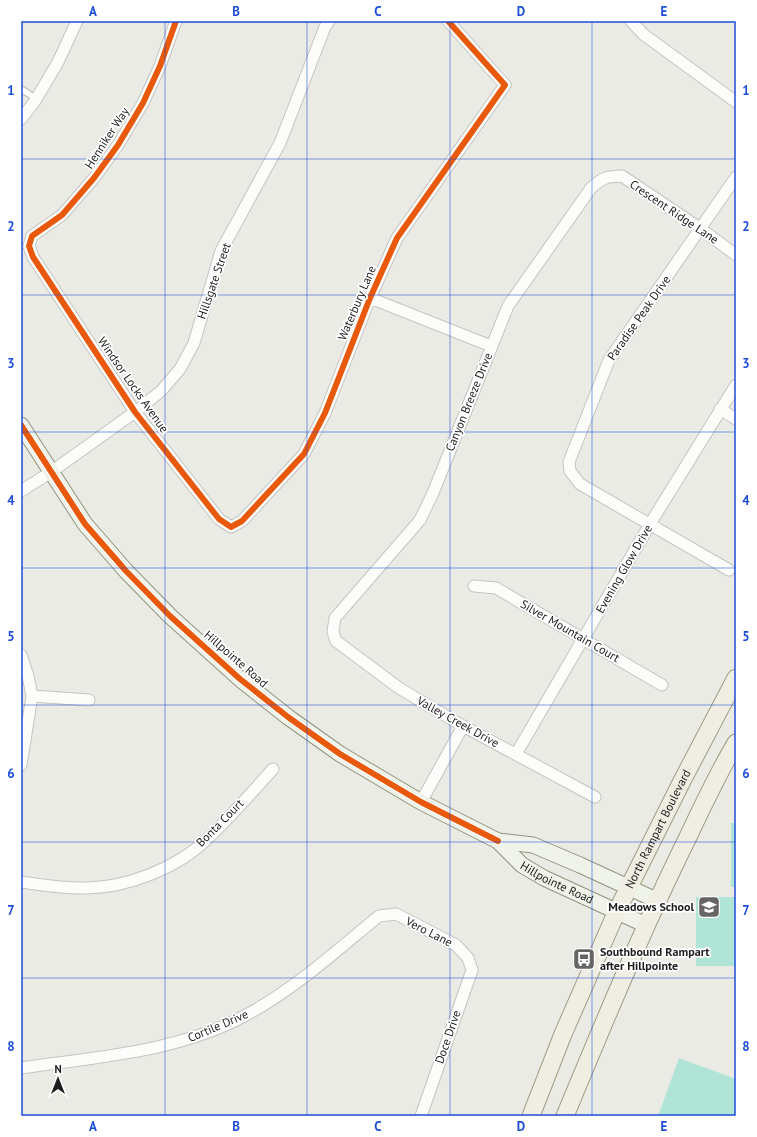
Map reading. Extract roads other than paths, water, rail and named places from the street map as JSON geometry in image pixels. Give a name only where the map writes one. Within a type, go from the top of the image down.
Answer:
[{"type":"main road","name":"North Rampart Boulevard","points":[[531,1116],[563,1034],[628,887],[736,678]]},
{"type":"main road","points":[[565,1116],[656,900],[722,767],[736,743]]},
{"type":"street","points":[[21,119],[36,99],[58,62],[77,21]]},
{"type":"street","name":"Henniker Way","points":[[29,246],[32,236],[62,215],[94,178],[118,145],[143,103],[154,79],[176,21]]},
{"type":"street","name":"Hillsgate Street","points":[[21,491],[51,472],[135,412],[161,391],[180,369],[194,343],[221,251],[280,143],[325,27],[329,21]]},
{"type":"street","name":"Waterbury Lane","points":[[232,527],[242,521],[304,454],[325,413],[370,298],[397,238],[505,84],[448,21]]},
{"type":"street","points":[[631,21],[643,34],[736,102]]},
{"type":"street","name":"Crescent Ridge Lane","points":[[610,176],[622,176],[736,254]]},
{"type":"street","name":"Canyon Breeze Drive","points":[[333,632],[335,618],[420,520],[433,493],[508,306],[591,188],[600,180],[610,176]]},
{"type":"street","name":"Paradise Peak Drive","points":[[650,524],[580,484],[570,471],[569,462],[609,360],[736,177]]},
{"type":"street","name":"Windsor Locks Avenue","points":[[29,246],[33,257],[135,412],[219,519],[232,527]]},
{"type":"street","points":[[370,298],[491,346]]},
{"type":"street","name":"Evening Glow Drive","points":[[516,754],[650,524],[720,409],[736,386]]},
{"type":"street","points":[[720,409],[736,419]]},
{"type":"street","name":"Hillpointe Road","points":[[21,425],[85,524],[126,571],[170,616],[240,679],[288,717],[340,754],[421,802],[498,841],[522,865],[544,878],[646,925]]},
{"type":"street","points":[[650,524],[729,570]]},
{"type":"street","name":"Silver Mountain Court","points":[[474,586],[496,588],[662,684]]},
{"type":"street","name":"Valley Creek Drive","points":[[333,632],[336,641],[399,688],[463,726],[595,797]]},
{"type":"street","points":[[21,655],[28,676],[32,696],[21,765]]},
{"type":"street","points":[[32,696],[89,700]]},
{"type":"street","points":[[421,802],[463,726]]},
{"type":"street","name":"Bonta Court","points":[[21,882],[62,888],[89,888],[121,884],[153,874],[179,860],[206,841],[273,769]]},
{"type":"street","name":"Hillpointe Road","points":[[498,841],[533,845],[656,900]]},
{"type":"street","name":"Vero Lane","points":[[385,915],[396,914],[456,945],[468,958]]},
{"type":"street","name":"Cortile Drive","points":[[21,1068],[160,1047],[208,1033],[247,1015],[290,988],[379,916],[385,915]]},
{"type":"street","name":"Doce Drive","points":[[421,1116],[472,970],[468,958]]},
{"type":"lane","points":[[21,89],[36,99]]},
{"type":"place","name":"Meadows School","points":[[709,907]]},
{"type":"place","name":"Southbound Rampart after Hillpointe","points":[[584,959]]}]
